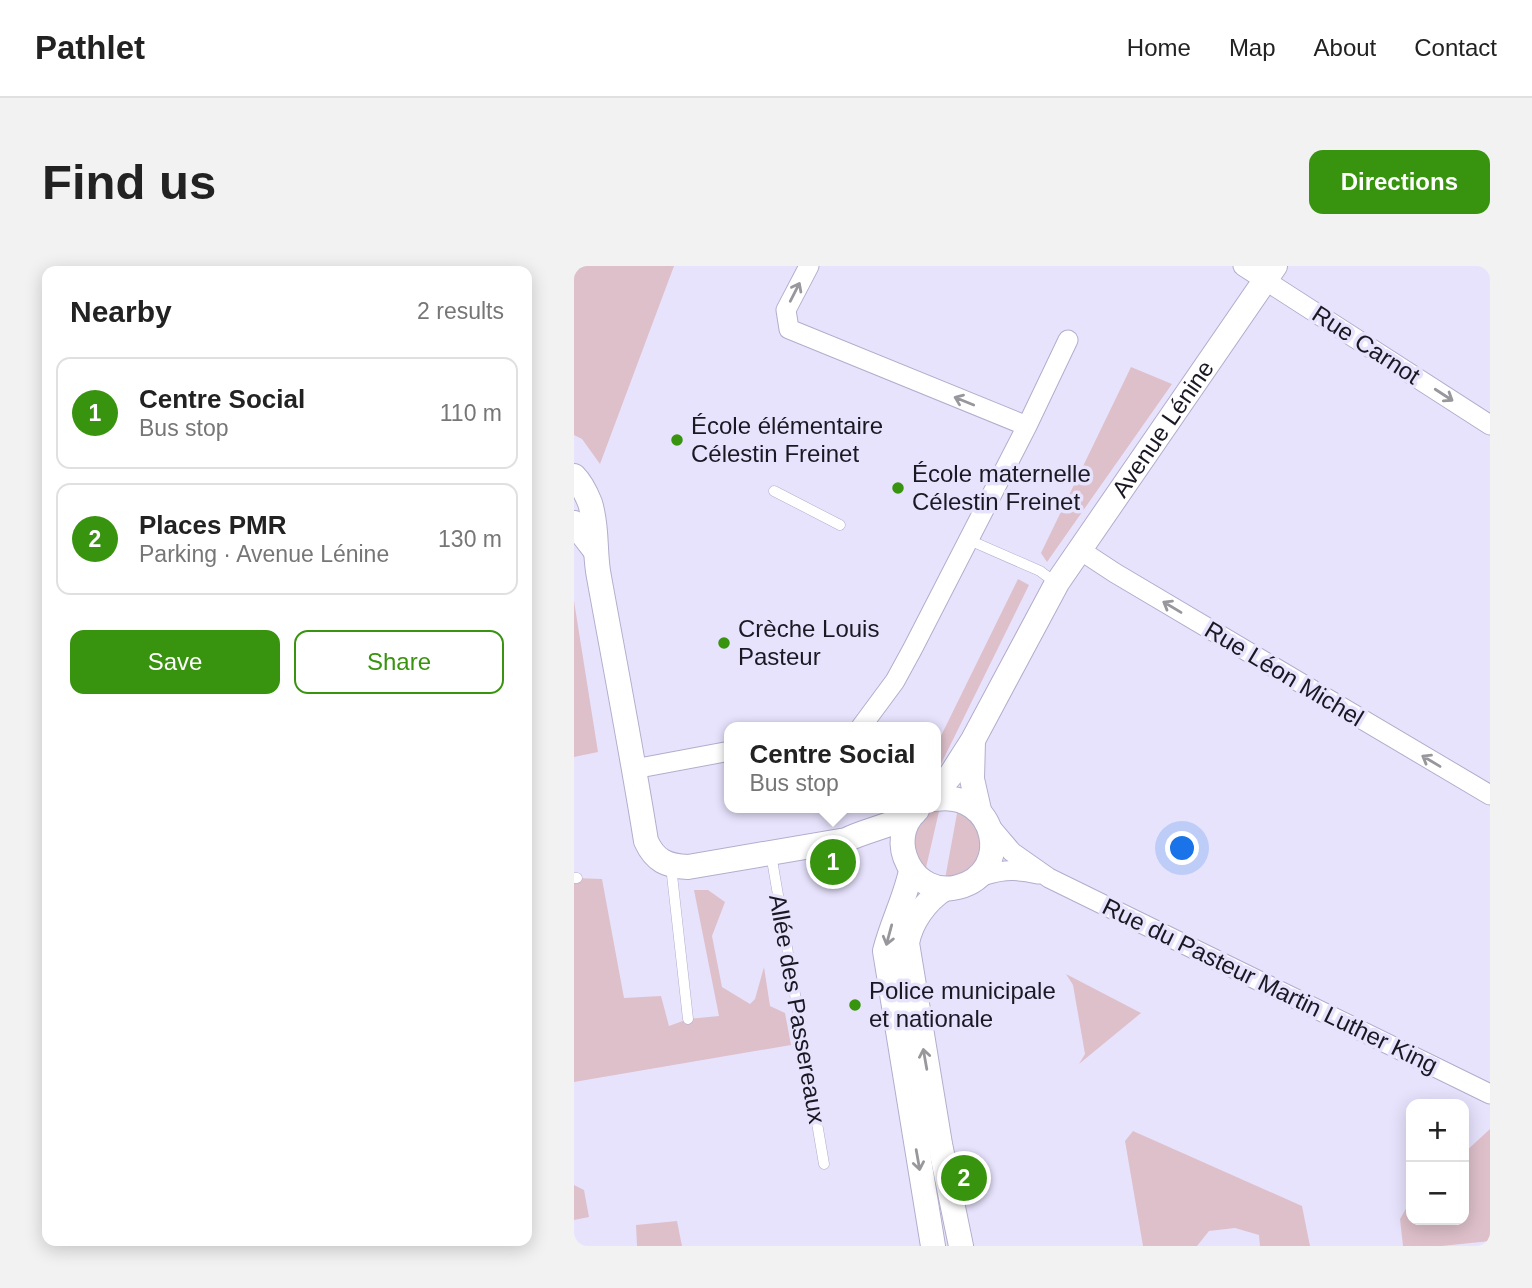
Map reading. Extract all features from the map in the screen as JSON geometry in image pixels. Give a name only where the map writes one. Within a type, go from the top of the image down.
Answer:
[{"type":"street","points":[[809,266],[786,310],[789,329],[1027,426]]},
{"type":"street","name":"Rue Carnot","points":[[1242,266],[1270,273],[1490,425]]},
{"type":"street","name":"Avenue Lénine","points":[[941,786],[974,740],[1057,583],[1270,273]]},
{"type":"street","points":[[865,722],[895,681],[1027,426],[1068,340]]},
{"type":"street","points":[[574,476],[582,485],[590,504],[596,530],[594,550],[646,841],[650,851],[660,861],[671,866],[688,867],[846,840],[897,823],[912,813]]},
{"type":"street","points":[[574,523],[594,550]]},
{"type":"street","name":"Rue Léon Michel","points":[[1080,550],[1490,795]]},
{"type":"street","name":"Avenue Lénine","points":[[974,740],[972,784],[993,845],[983,872],[974,879]]},
{"type":"street","points":[[635,769],[724,752]]},
{"type":"street","points":[[941,798],[963,801],[984,818]]},
{"type":"street","points":[[914,813],[907,821],[902,835],[908,866],[906,894],[891,927],[885,951],[933,1246]]},
{"type":"street","name":"Rue du Pasteur Martin Luther King","points":[[984,818],[1012,852],[1049,878]]},
{"type":"street","points":[[846,840],[891,846],[908,866],[932,886],[959,887],[974,879]]},
{"type":"street","name":"Rue du Pasteur Martin Luther King","points":[[974,879],[1009,869],[1024,870],[1049,878],[1490,1094]]},
{"type":"street","points":[[944,888],[933,896],[909,930],[907,943],[940,1143],[961,1246]]},
{"type":"lane","points":[[775,491],[839,525]]},
{"type":"lane","points":[[969,540],[1040,571],[1057,583]]},
{"type":"lane","name":"Allée des Passereaux","points":[[771,854],[824,1164]]},
{"type":"lane","points":[[671,866],[688,1019]]},
{"type":"shaded area","points":[[574,266],[674,266],[600,464],[582,439],[574,435]]},
{"type":"shaded area","points":[[1131,367],[1172,384],[1047,562],[1041,553]]},
{"type":"shaded area","points":[[1018,579],[1029,585],[941,764],[941,736]]},
{"type":"shaded area","points":[[574,601],[598,752],[574,757]]},
{"type":"shaded area","points":[[958,808],[979,824],[982,854],[967,873],[945,879]]},
{"type":"shaded area","points":[[939,813],[925,872],[918,865],[911,836],[922,816]]},
{"type":"shaded area","points":[[574,878],[602,879],[624,998],[661,996],[669,1026],[688,1019],[719,1016],[694,890],[708,890],[725,902],[712,936],[722,987],[750,1004],[755,999],[764,967],[770,1006],[785,1013],[791,1045],[574,1082]]},
{"type":"shaded area","points":[[1066,974],[1141,1013],[1079,1064],[1085,1054],[1073,985]]},
{"type":"shaded area","points":[[1490,1129],[1490,1241],[1442,1246],[1403,1246],[1400,1219],[1406,1209],[1406,1225],[1469,1225],[1469,1148]]},
{"type":"shaded area","points":[[1133,1131],[1302,1206],[1310,1246],[1260,1246],[1259,1235],[1235,1228],[1209,1231],[1197,1246],[1143,1246],[1125,1141]]},
{"type":"shaded area","points":[[574,1185],[584,1190],[589,1217],[574,1220]]},
{"type":"shaded area","points":[[677,1221],[682,1246],[637,1246],[636,1225]]},
{"type":"place","name":"École élémentaire Célestin Freinet","points":[[677,440]]},
{"type":"place","name":"École maternelle Célestin Freinet","points":[[898,488]]},
{"type":"place","name":"Crèche Louis Pasteur","points":[[724,643]]},
{"type":"place","name":"Centre Social","points":[[833,862]]},
{"type":"place","name":"Police municipale et nationale","points":[[855,1005]]},
{"type":"place","name":"Places PMR","points":[[964,1178]]}]
